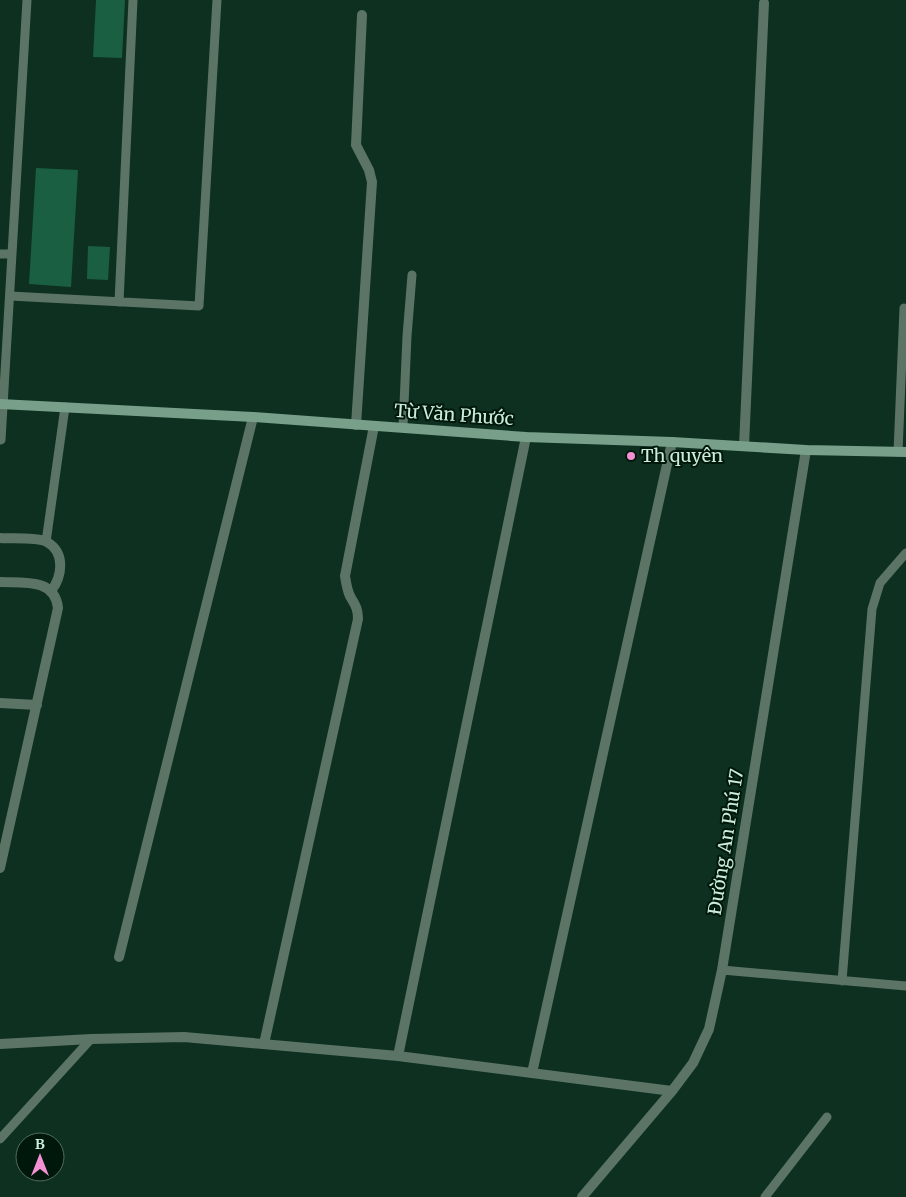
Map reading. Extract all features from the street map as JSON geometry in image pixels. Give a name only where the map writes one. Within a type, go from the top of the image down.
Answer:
[{"type":"street","points":[[744,446],[764,3]]},
{"type":"street","points":[[356,425],[372,182],[369,170],[356,145],[362,15]]},
{"type":"street","name":"Từ Văn Phước","points":[[2,404],[253,417],[526,437],[672,442],[806,450],[902,452]]},
{"type":"street","points":[[119,957],[253,417]]},
{"type":"street","points":[[264,1044],[358,619],[358,610],[349,595],[345,576],[374,426]]},
{"type":"street","points":[[398,1056],[526,437]]},
{"type":"street","points":[[532,1072],[672,442]]},
{"type":"street","name":"Đường An Phú 17","points":[[582,1197],[693,1064],[709,1029],[722,970],[806,450]]},
{"type":"street","points":[[0,538],[46,542],[53,547],[60,562],[61,570],[60,578],[51,591]]},
{"type":"street","points":[[0,582],[38,584],[51,591],[58,602],[58,615],[37,705],[5,826],[0,868]]},
{"type":"street","points":[[0,702],[37,705]]},
{"type":"street","points":[[0,1044],[91,1039],[184,1037],[398,1056],[672,1091]]},
{"type":"lane","points":[[1,440],[27,0]]},
{"type":"lane","points":[[119,302],[133,0]]},
{"type":"lane","points":[[10,296],[199,306],[217,0]]},
{"type":"lane","points":[[0,254],[12,254]]},
{"type":"lane","points":[[403,427],[406,336],[412,275]]},
{"type":"lane","points":[[902,452],[904,308]]},
{"type":"lane","points":[[46,542],[65,407]]},
{"type":"lane","points":[[842,980],[872,609],[880,583],[906,552]]},
{"type":"lane","points":[[722,970],[906,986]]},
{"type":"lane","points":[[0,1139],[91,1039]]},
{"type":"lane","points":[[764,1197],[827,1117]]},
{"type":"building","points":[[96,0],[125,0],[122,58],[93,57]]},
{"type":"building","points":[[36,168],[78,170],[71,287],[29,284]]},
{"type":"building","points":[[88,246],[110,247],[108,280],[87,279]]},
{"type":"place","name":"Th quyên","points":[[631,456]]}]
